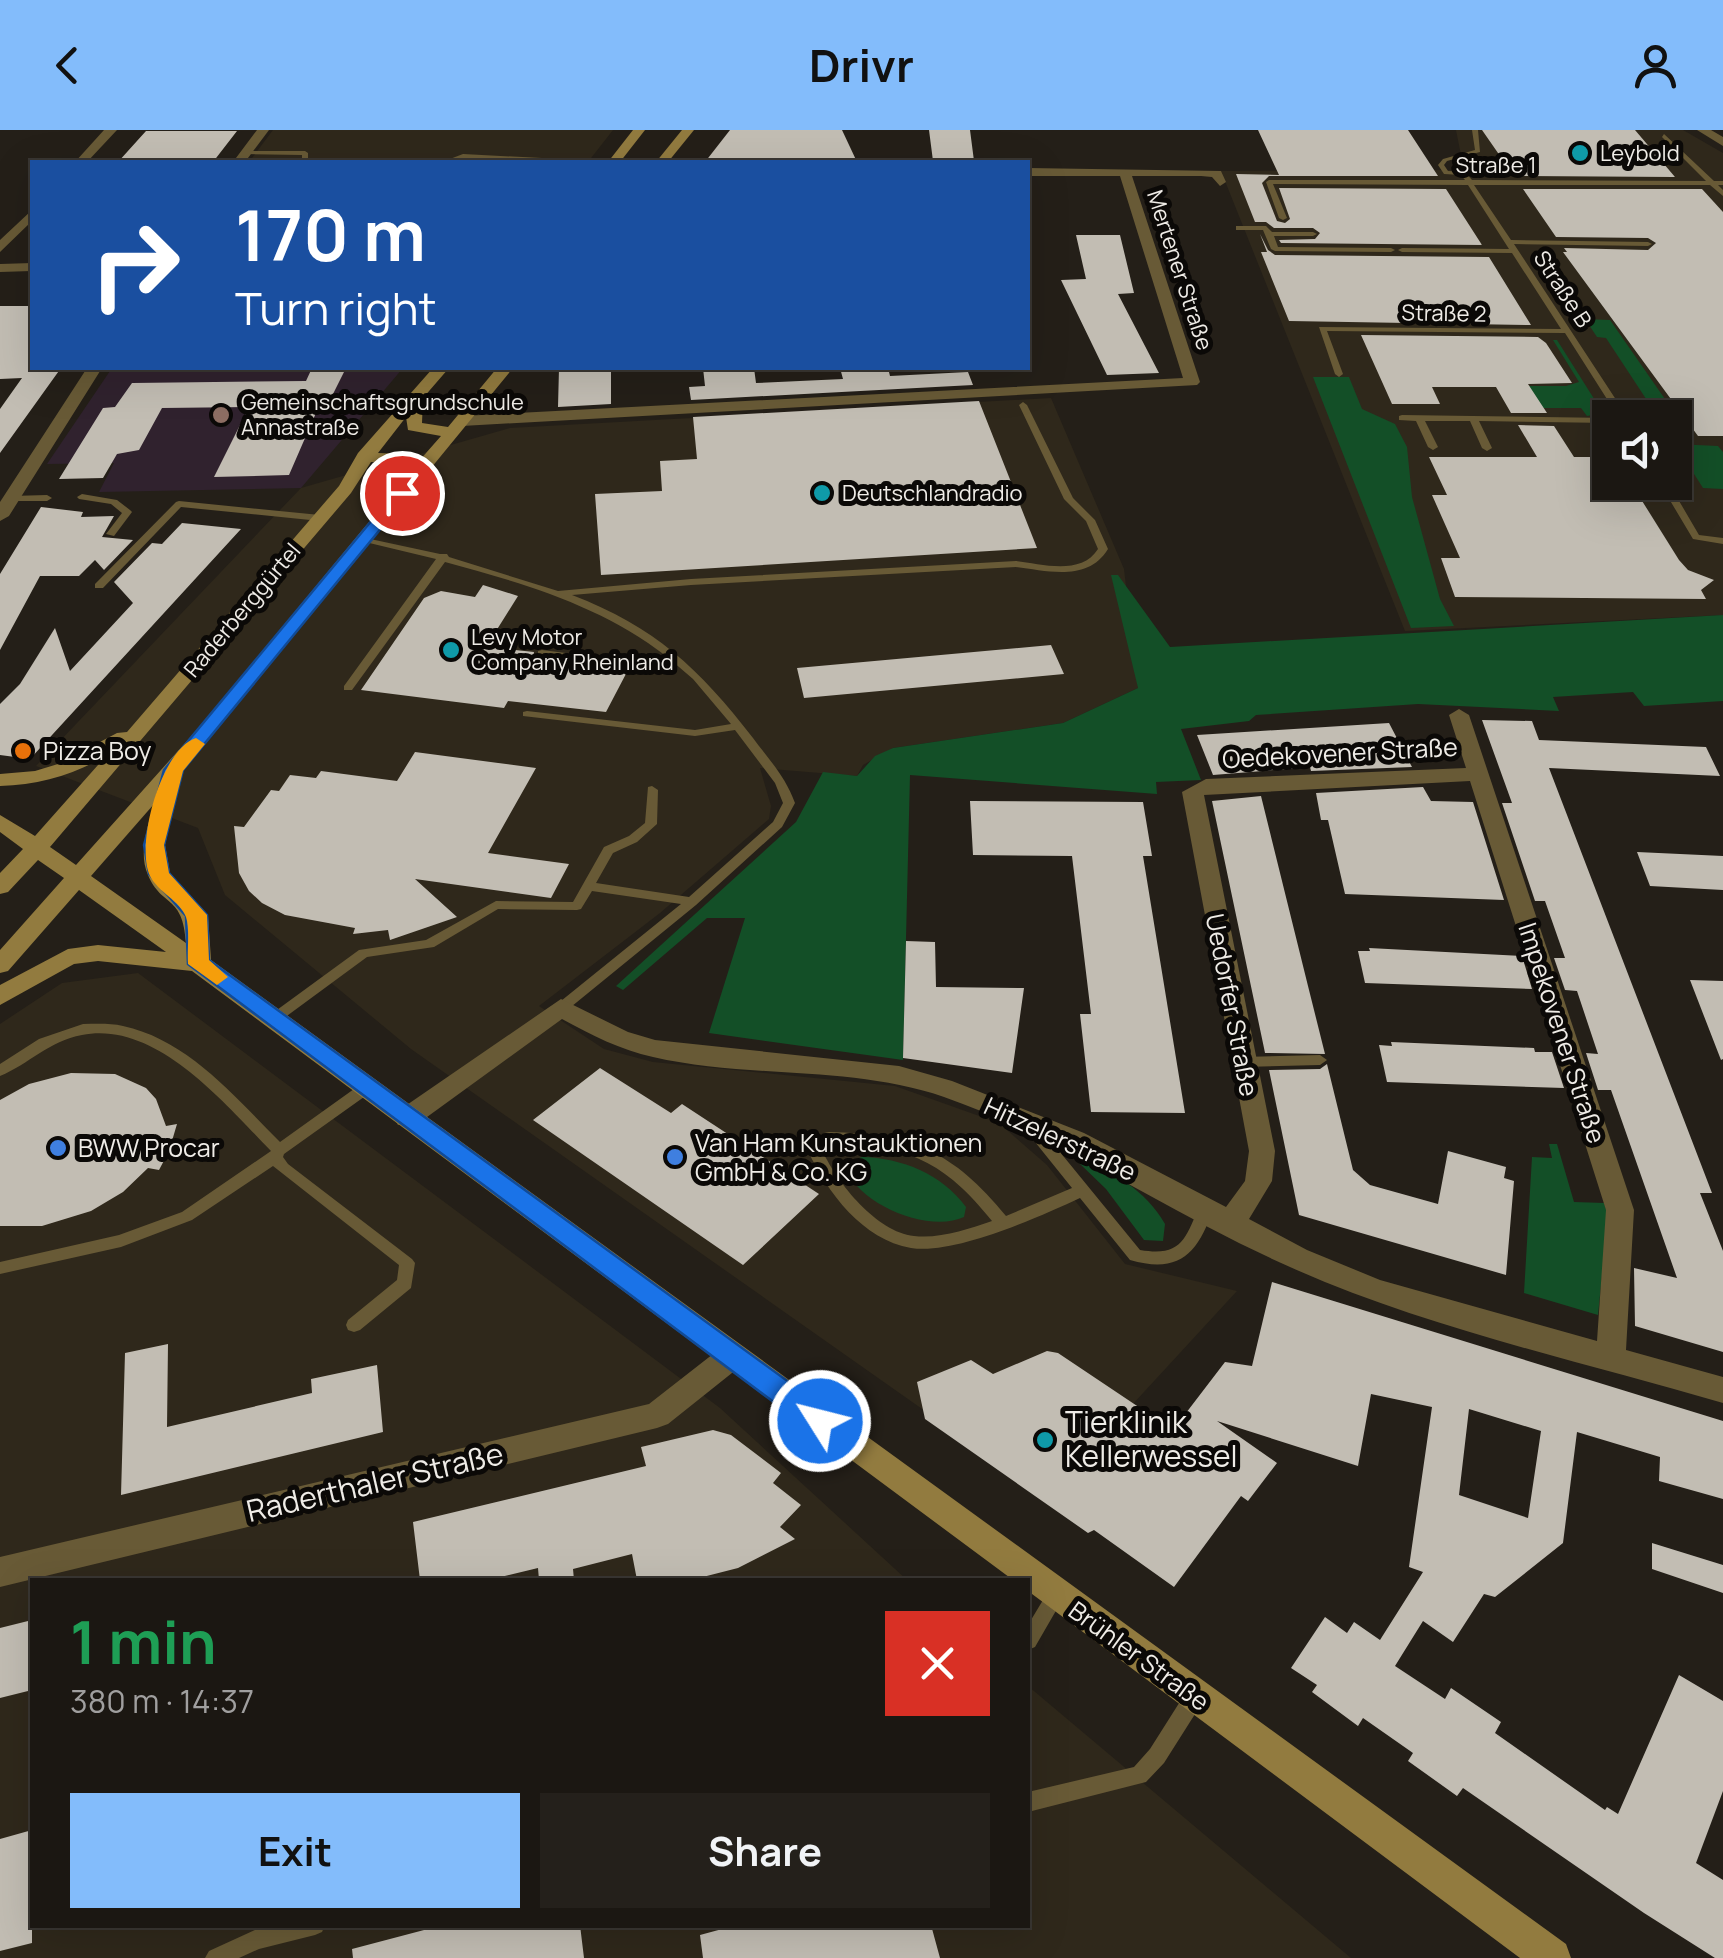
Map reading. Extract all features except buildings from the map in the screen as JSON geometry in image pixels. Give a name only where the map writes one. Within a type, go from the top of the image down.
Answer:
[{"type":"main road","points":[[616,160],[639,130]]},
{"type":"main road","points":[[664,160],[688,130]]},
{"type":"main road","name":"Raderberggürtel","points":[[0,887],[146,724],[345,489],[364,457],[439,370]]},
{"type":"main road","name":"Raderberggürtel","points":[[0,965],[173,770],[503,370]]},
{"type":"main road","points":[[416,397],[414,427],[457,427]]},
{"type":"main road","points":[[364,457],[405,459],[421,470]]},
{"type":"main road","points":[[0,780],[27,780],[70,769],[146,724]]},
{"type":"main road","points":[[0,996],[68,957],[98,953],[198,964],[196,915],[159,874],[154,845],[173,770]]},
{"type":"main road","name":"Brühler Straße","points":[[0,822],[275,1018],[1055,1596],[1552,1958]]},
{"type":"street","points":[[82,160],[111,130]]},
{"type":"street","points":[[243,158],[264,130]]},
{"type":"street","points":[[1703,130],[1723,142]]},
{"type":"street","name":"Mertener Straße","points":[[1030,172],[1201,172],[1216,174],[1220,182]]},
{"type":"street","name":"Mertener Straße","points":[[457,427],[1192,382],[1124,172]]},
{"type":"street","points":[[0,248],[30,216]]},
{"type":"street","points":[[0,268],[30,267]]},
{"type":"street","points":[[0,516],[93,370]]},
{"type":"street","name":"Impekovener Straße","points":[[1459,715],[1620,1210],[1612,1358]]},
{"type":"street","name":"Oedekovener Straße","points":[[1206,786],[1477,774]]},
{"type":"street","name":"Uedorfer Straße","points":[[1206,786],[1193,792],[1263,1176],[1248,1206],[1217,1215]]},
{"type":"street","points":[[407,1118],[560,1008]]},
{"type":"street","name":"Hitzelerstraße","points":[[560,1008],[620,1040],[655,1049],[899,1075],[952,1090],[1075,1140],[1297,1258],[1375,1290],[1723,1390]]},
{"type":"street","name":"Raderthaler Straße","points":[[0,1572],[657,1416],[732,1356]]},
{"type":"lane","points":[[1470,183],[1463,173],[1446,173],[1441,165],[1445,160],[1478,150],[1475,130]]},
{"type":"lane","points":[[1664,136],[1718,183],[1723,194]]},
{"type":"lane","points":[[243,158],[305,153],[305,160]]},
{"type":"lane","points":[[451,160],[464,156],[542,160]]},
{"type":"lane","name":"Straße 1","points":[[1283,218],[1269,182],[1718,183]]},
{"type":"lane","name":"Straße B","points":[[1470,183],[1612,400]]},
{"type":"lane","points":[[1239,228],[1266,228],[1275,248],[1390,250]]},
{"type":"lane","points":[[1269,234],[1313,234]]},
{"type":"lane","points":[[1508,242],[1648,244]]},
{"type":"lane","points":[[1402,250],[1454,246],[1514,251]]},
{"type":"lane","name":"Straße 2","points":[[1339,374],[1322,329],[1566,331]]},
{"type":"lane","points":[[554,594],[691,582],[1016,564],[1062,568],[1092,565],[1100,559],[1103,549],[1090,520],[1069,499],[1023,406]]},
{"type":"lane","points":[[1402,418],[1592,420]]},
{"type":"lane","points":[[1420,418],[1434,447]]},
{"type":"lane","points":[[1472,419],[1487,448]]},
{"type":"lane","points":[[82,497],[114,502],[127,512],[112,534]]},
{"type":"lane","points":[[11,499],[47,498]]},
{"type":"lane","points":[[1674,500],[1696,537],[1723,541]]},
{"type":"lane","points":[[100,586],[179,504],[320,518]]},
{"type":"lane","points":[[364,539],[444,556],[554,594],[628,625],[674,657],[781,782],[788,803],[778,824],[692,902],[560,1008]]},
{"type":"lane","points":[[348,688],[444,556]]},
{"type":"lane","points":[[542,653],[646,666],[674,657]]},
{"type":"lane","points":[[527,714],[694,733],[735,727]]},
{"type":"lane","points":[[275,1018],[364,953],[429,944],[496,905],[577,906],[608,850],[633,839],[651,824],[652,790]]},
{"type":"lane","points":[[590,886],[692,902]]},
{"type":"lane","points":[[0,1070],[52,1038],[91,1025],[126,1029],[167,1047],[198,1070],[277,1154],[283,1168],[407,1263],[405,1284],[354,1325]]},
{"type":"lane","points":[[1242,1062],[1320,1060]]},
{"type":"lane","points":[[0,1268],[121,1241],[187,1216],[366,1088]]},
{"type":"lane","points":[[1024,1118],[1135,1256],[1153,1260],[1184,1251],[1217,1215]]},
{"type":"lane","points":[[1002,1222],[956,1169],[907,1146],[866,1137],[829,1137],[815,1151],[824,1174],[872,1224],[912,1242],[945,1239],[1002,1222],[1081,1191]]},
{"type":"lane","points":[[1030,1637],[1055,1596]]},
{"type":"lane","points":[[1030,1801],[1139,1774],[1156,1756],[1195,1696]]},
{"type":"lane","points":[[216,1958],[257,1940],[303,1928]]},
{"type":"shaded area","points":[[273,130],[613,130],[590,160],[250,160]]},
{"type":"shaded area","points":[[1456,130],[1683,130],[1723,153],[1723,615],[1405,631],[1221,171],[1464,170]]},
{"type":"shaded area","name":"Gemeinschaftsgrundschule Annastraße","points":[[111,370],[401,370],[301,488],[99,492],[114,463],[47,464]]},
{"type":"shaded area","points":[[1051,398],[1124,569],[1138,688],[1063,723],[893,748],[863,765],[857,776],[760,768],[771,806],[769,819],[660,913],[539,1006],[604,1049],[653,1062],[895,1086],[999,1123],[1047,1165],[1125,1264],[1237,1291],[1062,1481],[952,1430],[411,1049],[225,895],[198,828],[36,766],[301,488],[510,428]]},
{"type":"shaded area","points":[[138,973],[720,1408],[905,1578],[30,1578],[30,1928],[1030,1928],[1030,1688],[1351,1958],[0,1958],[0,1024],[62,983]]},
{"type":"green space","points":[[1585,319],[1610,320],[1666,400],[1647,400],[1606,338],[1597,337]]},
{"type":"green space","points":[[1553,340],[1557,340],[1595,400],[1592,415],[1587,416],[1581,408],[1527,408],[1514,386],[1566,386],[1579,382]]},
{"type":"green space","points":[[1313,377],[1349,377],[1362,409],[1395,424],[1407,447],[1412,497],[1440,599],[1454,626],[1411,628]]},
{"type":"green space","points":[[1692,445],[1718,446],[1723,452],[1723,489],[1703,488],[1692,471]]},
{"type":"green space","points":[[1111,575],[1118,575],[1170,647],[1723,615],[1723,701],[1644,706],[1633,692],[1553,697],[1559,711],[1418,704],[1256,715],[1249,721],[1181,729],[1201,780],[1156,782],[1157,794],[910,775],[903,1060],[709,1033],[745,918],[707,918],[623,990],[616,986],[796,822],[823,772],[857,776],[875,756],[893,748],[1063,723],[1138,688]]},
{"type":"green space","points":[[1549,1144],[1557,1144],[1574,1202],[1604,1203],[1608,1215],[1598,1315],[1524,1293],[1532,1157],[1552,1158]]},
{"type":"green space","points":[[1078,1155],[1115,1175],[1148,1201],[1165,1224],[1163,1241],[1144,1240],[1106,1189],[1077,1161]]},
{"type":"green space","points":[[862,1157],[892,1161],[933,1177],[966,1207],[964,1217],[950,1221],[916,1219],[881,1205],[866,1195],[847,1170],[849,1162]]},
{"type":"slow traffic","points":[[196,744],[173,770],[154,845],[159,874],[196,915],[198,964],[217,977]]},
{"type":"place","name":"Leybold","points":[[1580,153]]},
{"type":"place","name":"Gemeinschaftsgrundschule Annastraße","points":[[221,415]]},
{"type":"place","name":"Deutschlandradio","points":[[822,493]]},
{"type":"place","name":"Levy Motor Company Rheinland","points":[[451,650]]},
{"type":"place","name":"Pizza Boy","points":[[23,751]]},
{"type":"place","name":"BWW Procar","points":[[58,1148]]},
{"type":"place","name":"Van Ham Kunstauktionen GmbH & Co. KG","points":[[675,1157]]},
{"type":"place","name":"Tierklinik Kellerwessel","points":[[1045,1440]]},
{"type":"route","points":[[402,493],[173,770],[154,845],[159,874],[196,915],[198,964],[820,1421]]}]
